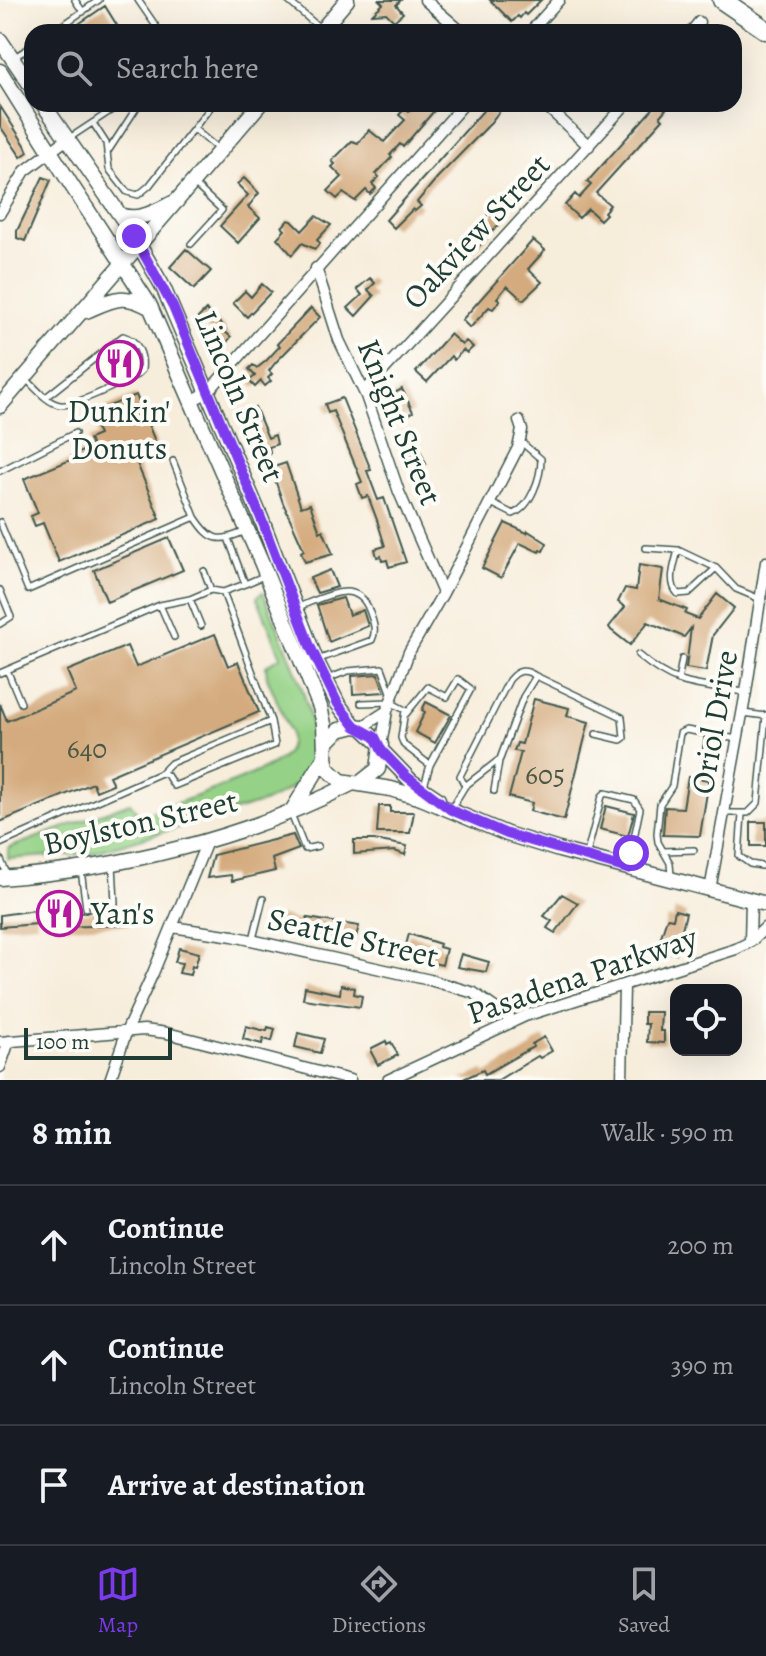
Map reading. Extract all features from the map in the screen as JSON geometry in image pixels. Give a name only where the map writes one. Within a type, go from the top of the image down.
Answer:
[{"type":"highway","points":[[722,0],[766,30]]},
{"type":"main road","points":[[327,24],[347,0]]},
{"type":"main road","points":[[0,40],[24,76]]},
{"type":"main road","name":"Lincoln Street","points":[[0,72],[24,111]]},
{"type":"main road","name":"Lincoln Street","points":[[24,112],[151,308],[248,530],[296,608],[316,660],[338,704],[359,726]]},
{"type":"main road","name":"Lincoln Street","points":[[48,112],[140,245],[173,307],[263,523],[274,572],[320,707],[325,754]]},
{"type":"main road","points":[[0,406],[253,112]]},
{"type":"main road","points":[[120,215],[134,219],[143,217],[181,199]]},
{"type":"main road","points":[[82,313],[117,298],[136,299],[151,308]]},
{"type":"main road","points":[[248,530],[263,523]]},
{"type":"main road","points":[[451,810],[424,787],[411,781],[359,726],[334,733],[326,743],[327,768],[336,778],[421,798],[507,834],[586,858],[766,904]]},
{"type":"main road","points":[[357,783],[378,769],[381,748]]},
{"type":"main road","points":[[290,813],[325,754]]},
{"type":"main road","name":"Boylston Street","points":[[4,877],[81,870],[208,839],[290,813],[357,783]]},
{"type":"street","points":[[425,0],[453,24]]},
{"type":"street","points":[[537,24],[559,0]]},
{"type":"street","points":[[0,72],[13,60]]},
{"type":"street","points":[[193,400],[208,392],[457,112]]},
{"type":"street","points":[[553,112],[589,146]]},
{"type":"street","name":"Oakview Street","points":[[364,392],[619,112]]},
{"type":"street","points":[[1,208],[25,171],[67,139]]},
{"type":"street","name":"Knight Street","points":[[316,268],[339,340],[364,392],[399,492],[443,593]]},
{"type":"street","points":[[381,748],[390,703],[409,652],[521,442],[519,421]]},
{"type":"street","name":"Oriol Drive","points":[[710,890],[766,562]]},
{"type":"street","points":[[359,726],[390,703]]},
{"type":"street","points":[[110,1080],[127,1030],[208,839]]},
{"type":"street","points":[[750,942],[751,900]]},
{"type":"street","name":"Seattle Street","points":[[172,927],[253,940],[430,980],[470,992],[513,1021]]},
{"type":"street","name":"Pasadena Parkway","points":[[388,1080],[513,1021],[736,949],[750,942],[766,927]]},
{"type":"street","points":[[622,1080],[624,986]]},
{"type":"street","points":[[0,1067],[5,1042],[127,1030],[167,1033],[350,1080]]},
{"type":"lane","points":[[75,0],[83,12]]},
{"type":"lane","points":[[65,24],[99,0]]},
{"type":"lane","points":[[138,0],[154,24]]},
{"type":"lane","points":[[287,0],[313,24]]},
{"type":"lane","points":[[13,60],[24,52]]},
{"type":"lane","points":[[67,139],[109,112]]},
{"type":"lane","points":[[107,154],[134,112]]},
{"type":"lane","points":[[93,123],[106,143],[109,169],[123,189],[138,195],[149,186],[207,112]]},
{"type":"lane","points":[[194,129],[221,151]]},
{"type":"lane","points":[[191,244],[222,210],[194,184]]},
{"type":"lane","points":[[25,378],[48,399],[57,405],[70,404],[127,380],[142,370],[141,351],[128,337],[123,336],[48,399]]},
{"type":"lane","points":[[0,471],[75,433]]},
{"type":"lane","points":[[491,503],[513,514],[521,511],[541,474],[541,459],[521,442]]},
{"type":"lane","points":[[173,461],[195,517],[210,536],[228,538],[248,530]]},
{"type":"lane","points":[[0,522],[28,590],[195,517]]},
{"type":"lane","points":[[228,538],[245,584]]},
{"type":"lane","points":[[646,548],[691,554],[716,568],[736,589],[761,599]]},
{"type":"lane","points":[[678,550],[672,582],[673,590],[678,594],[689,593],[716,568]]},
{"type":"lane","points":[[204,571],[211,590]]},
{"type":"lane","points":[[0,673],[160,605],[190,599],[211,590],[223,592],[274,572]]},
{"type":"lane","points":[[0,590],[11,617],[0,624]]},
{"type":"lane","points":[[296,608],[338,592],[351,591],[367,603],[375,625],[372,640],[316,660]]},
{"type":"lane","points":[[161,773],[167,775],[174,786],[275,745],[271,721],[223,592]]},
{"type":"lane","points":[[190,599],[201,626]]},
{"type":"lane","points":[[160,605],[174,637]]},
{"type":"lane","points":[[638,655],[659,673],[678,681],[746,692]]},
{"type":"lane","points":[[678,681],[682,659]]},
{"type":"lane","points":[[325,680],[348,671],[382,668],[390,703]]},
{"type":"lane","points":[[7,670],[21,703]]},
{"type":"lane","points":[[465,786],[460,776],[509,680],[521,671],[527,670],[622,717],[624,738],[621,740],[596,734]]},
{"type":"lane","points":[[494,791],[500,759],[523,697],[536,676]]},
{"type":"lane","points":[[424,787],[430,765],[471,689],[458,679],[447,697],[428,687],[406,714],[401,738],[404,745],[430,765]]},
{"type":"lane","points":[[361,703],[390,703],[405,710],[406,714]]},
{"type":"lane","points":[[725,813],[752,811],[758,803],[766,716],[742,713]]},
{"type":"lane","points":[[0,844],[161,773],[171,763],[271,721]]},
{"type":"lane","points":[[671,880],[670,863],[658,842],[659,810],[672,786],[680,733],[686,730],[738,739]]},
{"type":"lane","points":[[703,769],[708,734]]},
{"type":"lane","points":[[451,810],[465,786],[500,759]]},
{"type":"lane","points":[[586,858],[602,796],[605,793],[634,800],[640,809],[628,869]]},
{"type":"lane","points":[[290,813],[305,849],[318,846]]},
{"type":"lane","points":[[742,814],[739,856],[750,864],[762,866]]},
{"type":"lane","points":[[663,851],[694,850]]},
{"type":"lane","points":[[0,858],[4,877]]},
{"type":"lane","points":[[113,863],[115,903]]},
{"type":"lane","points":[[81,870],[86,908]]},
{"type":"lane","points":[[253,940],[263,899]]},
{"type":"green space","points":[[263,592],[299,681],[312,730],[313,751],[300,780],[265,802],[92,853],[8,859],[8,849],[14,846],[130,803],[140,816],[240,780],[284,756],[290,745],[290,732],[267,677],[266,666],[281,656],[257,597]]},
{"type":"building","points":[[379,0],[401,0],[396,5],[403,13],[394,21],[386,13],[372,14],[383,4]]},
{"type":"building","points":[[490,0],[541,0],[526,15],[518,16],[512,22]]},
{"type":"building","points":[[105,6],[116,24],[79,24]]},
{"type":"building","points":[[0,106],[28,152],[21,157],[0,126]]},
{"type":"building","points":[[402,112],[433,112],[403,147],[400,144],[390,155],[392,157],[376,174],[379,177],[372,184],[376,188],[370,194],[366,190],[355,201],[343,193],[337,199],[328,191],[342,177],[332,167],[335,164],[332,161],[352,141],[358,143],[369,130],[384,142],[405,120],[399,115]]},
{"type":"building","points":[[482,112],[499,112],[417,202],[421,206],[415,211],[413,209],[394,228],[386,220]]},
{"type":"building","points":[[650,112],[663,112],[660,116],[663,119],[596,193],[610,205],[600,220],[588,209],[579,218],[565,205],[575,194],[579,198],[591,185],[587,182]]},
{"type":"building","points":[[43,177],[51,180],[25,241],[17,238],[17,231]]},
{"type":"building","points":[[244,178],[259,193],[248,207],[260,218],[238,243],[220,226],[248,195],[237,184]]},
{"type":"building","points":[[498,209],[506,217],[475,250],[462,241],[489,213],[491,216]]},
{"type":"building","points":[[316,216],[331,225],[317,240],[320,243],[315,249],[302,243],[292,255],[277,238],[285,230],[282,227],[288,220],[302,231]]},
{"type":"building","points":[[533,240],[545,250],[528,269],[542,282],[523,300],[507,286],[493,309],[489,307],[470,328],[462,320]]},
{"type":"building","points":[[186,249],[211,271],[194,289],[170,267]]},
{"type":"building","points":[[370,278],[375,283],[368,290],[374,296],[356,316],[348,308],[362,295],[357,289]]},
{"type":"building","points":[[262,284],[271,292],[247,317],[233,303],[245,291],[251,297]]},
{"type":"building","points":[[311,308],[320,317],[269,371],[271,381],[265,386],[261,381],[255,387],[249,381],[255,376],[249,369],[253,365],[257,368],[266,361],[280,346],[277,344]]},
{"type":"building","points":[[206,310],[231,337],[220,351],[210,342],[215,336],[197,319]]},
{"type":"building","points":[[450,334],[462,345],[466,341],[473,347],[467,353],[463,350],[454,360],[451,356],[427,382],[416,372]]},
{"type":"building","name":"Dunkin' Donuts","points":[[118,349],[134,368],[119,378],[105,360]]},
{"type":"building","points":[[402,389],[413,412],[402,419],[389,396]]},
{"type":"building","points":[[136,395],[157,446],[134,456],[160,519],[59,562],[43,523],[35,526],[31,516],[38,513],[24,479],[73,459],[72,456],[92,447],[89,439],[99,435],[90,414]]},
{"type":"building","points":[[342,398],[371,470],[367,471],[378,500],[384,498],[406,562],[389,567],[387,560],[377,557],[375,549],[385,546],[377,520],[368,496],[362,498],[357,484],[362,482],[333,411],[328,413],[325,404]]},
{"type":"building","points":[[255,407],[268,438],[275,435],[277,444],[269,447],[270,453],[261,457],[251,421],[243,425],[238,414]]},
{"type":"building","points":[[410,428],[426,464],[413,468],[399,433]]},
{"type":"building","points":[[286,463],[301,507],[310,504],[320,532],[323,530],[333,554],[305,562],[301,552],[304,550],[271,468]]},
{"type":"building","points":[[505,523],[528,531],[547,543],[539,552],[520,543],[501,578],[482,568]]},
{"type":"building","points":[[169,538],[183,570],[107,602],[94,570]]},
{"type":"building","points":[[639,565],[663,569],[659,599],[687,610],[685,614],[698,619],[717,594],[734,608],[713,635],[706,671],[686,668],[691,628],[684,637],[648,622],[630,645],[609,627],[625,607],[618,602],[625,588],[636,590]]},
{"type":"building","points":[[330,570],[337,587],[317,593],[310,578]]},
{"type":"building","points":[[343,598],[349,615],[363,610],[368,626],[329,642],[317,605]]},
{"type":"building","points":[[215,634],[228,666],[238,662],[259,712],[109,776],[113,784],[96,791],[93,783],[0,822],[0,704],[7,721],[76,692],[67,671],[127,646],[136,667]]},
{"type":"building","points":[[378,674],[385,692],[353,694],[352,676]]},
{"type":"building","points":[[534,699],[569,708],[567,716],[589,722],[564,820],[530,811],[532,803],[509,797],[521,752],[514,751],[517,743],[522,744]]},
{"type":"building","points":[[426,702],[451,715],[435,743],[415,732],[425,712],[422,710]]},
{"type":"building","points":[[688,777],[709,780],[700,836],[663,835],[665,807],[683,808]]},
{"type":"building","points":[[379,806],[390,806],[390,812],[414,812],[410,833],[377,833]]},
{"type":"building","points":[[606,806],[634,813],[628,836],[600,829]]},
{"type":"building","points":[[751,822],[766,822],[766,846],[751,846]]},
{"type":"building","points":[[293,835],[299,849],[272,859],[275,871],[232,881],[231,875],[207,878],[213,855]]},
{"type":"building","points":[[354,840],[407,846],[405,855],[395,851],[354,854]]},
{"type":"building","points":[[562,894],[578,903],[555,933],[547,928],[552,921],[544,916]]},
{"type":"building","points":[[53,898],[65,898],[66,912],[131,908],[132,925],[55,927]]},
{"type":"building","points":[[36,910],[37,924],[0,927],[0,915]]},
{"type":"building","points":[[675,910],[686,913],[676,954],[657,949],[667,918],[673,919]]},
{"type":"building","points":[[279,915],[306,923],[307,918],[359,926],[354,943],[312,932],[297,930],[296,933],[276,928]]},
{"type":"building","points":[[409,934],[446,949],[442,965],[403,956]]},
{"type":"building","points":[[179,948],[199,953],[190,975],[179,973],[182,963],[175,962]]},
{"type":"building","points":[[461,954],[489,962],[486,972],[457,967]]},
{"type":"building","points":[[341,985],[355,988],[354,994],[362,996],[360,1007],[303,999],[305,987],[340,994]]},
{"type":"building","points":[[644,1012],[661,1012],[660,1031],[664,1031],[664,1043],[647,1042],[648,1024],[644,1024]]},
{"type":"building","points":[[246,1026],[261,1030],[268,1027],[275,1029],[272,1041],[263,1039],[262,1044],[243,1039]]},
{"type":"building","points":[[298,1033],[324,1039],[320,1053],[295,1047]]},
{"type":"building","points":[[544,1037],[552,1051],[498,1080],[461,1080],[483,1070],[485,1074],[533,1047],[532,1044]]},
{"type":"building","points":[[386,1041],[387,1044],[391,1042],[398,1055],[378,1065],[372,1048]]},
{"type":"place","name":"Dunkin' Donuts","points":[[119,364]]},
{"type":"place","name":"Yan's","points":[[60,913]]},
{"type":"route","points":[[134,236],[173,307],[328,687],[355,726],[362,727],[375,737],[382,751],[411,781],[451,810],[507,834],[628,869],[631,853]]}]
